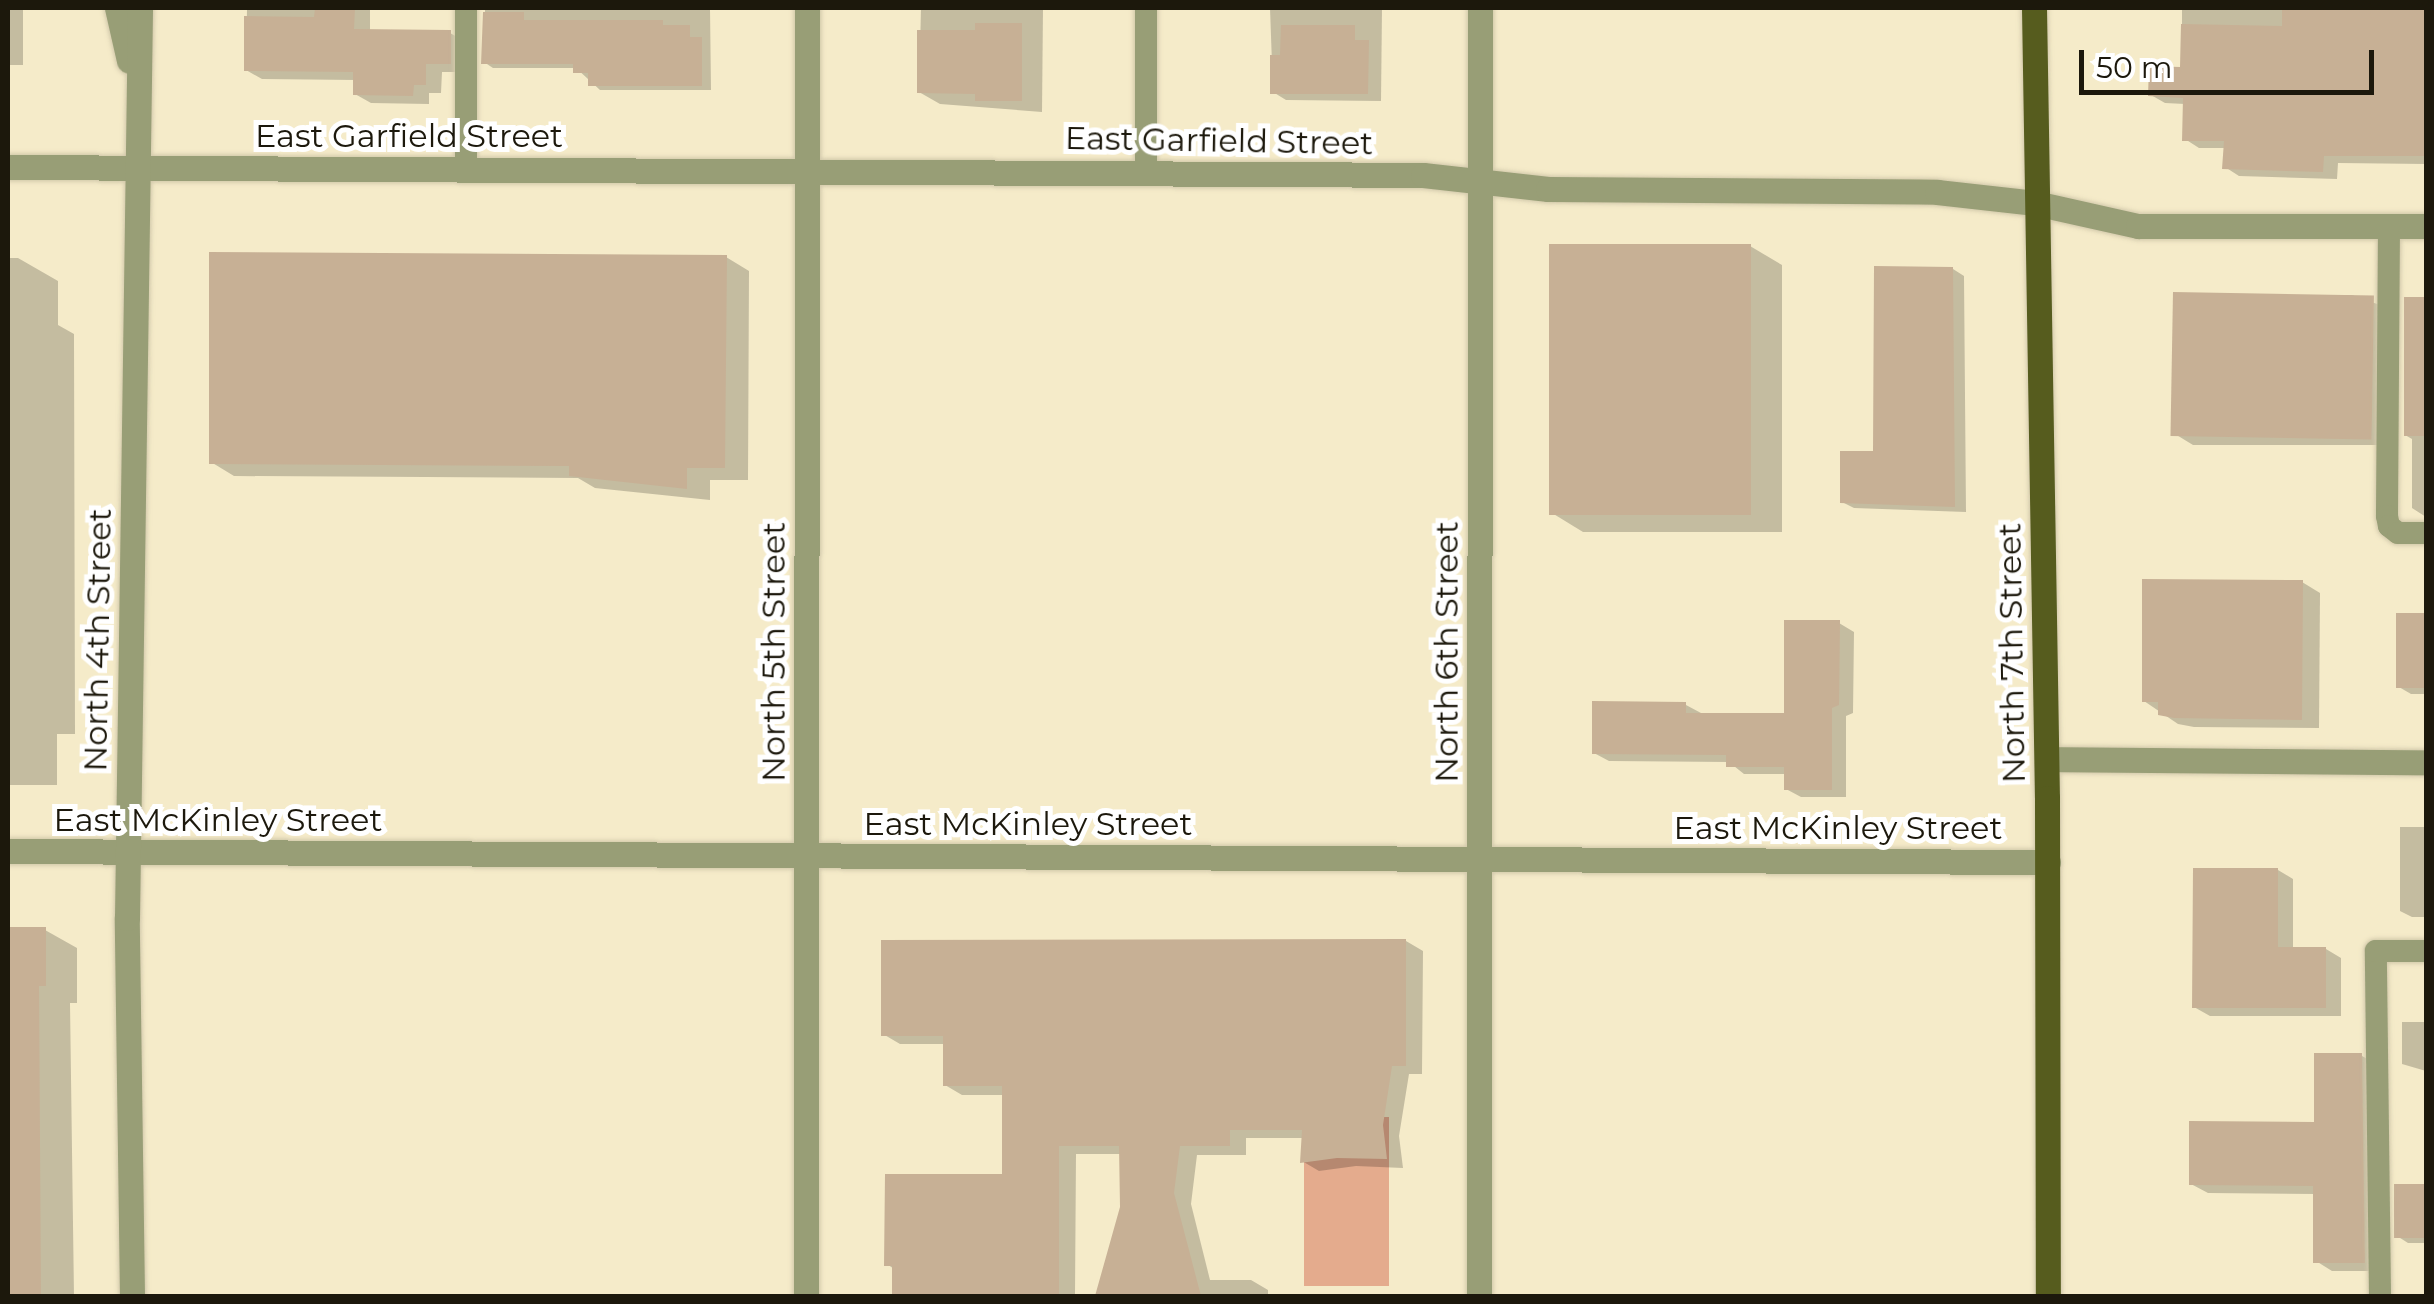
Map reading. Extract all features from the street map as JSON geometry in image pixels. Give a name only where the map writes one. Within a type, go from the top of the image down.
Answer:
[{"type":"main road","name":"North 7th Street","points":[[2034,8],[2047,760],[2048,1296]]},
{"type":"street","name":"North 4th Street","points":[[117,8],[138,106]]},
{"type":"street","name":"North 4th Street","points":[[132,1296],[128,852],[140,8]]},
{"type":"street","name":"North 5th Street","points":[[806,1296],[808,8]]},
{"type":"street","name":"North 6th Street","points":[[1479,1296],[1480,8]]},
{"type":"street","name":"East Garfield Street","points":[[8,167],[1423,175],[1548,189],[1938,192],[2036,203],[2138,226],[2426,226]]},
{"type":"street","points":[[2047,760],[2426,762]]},
{"type":"street","name":"East McKinley Street","points":[[8,851],[2048,862]]},
{"type":"lane","points":[[466,8],[466,168]]},
{"type":"lane","points":[[1146,8],[1146,172]]},
{"type":"lane","points":[[2389,226],[2386,516],[2389,526],[2398,533],[2426,533]]},
{"type":"lane","points":[[2380,1296],[2376,951],[2426,951]]},
{"type":"shaded area","points":[[1304,1117],[1389,1117],[1389,1286],[1304,1286]]},
{"type":"building","points":[[315,8],[355,8],[354,29],[451,30],[451,64],[426,64],[426,85],[414,85],[413,96],[353,95],[353,72],[244,71],[244,16],[314,17]]},
{"type":"building","points":[[2282,8],[2426,8],[2426,156],[2324,156],[2323,172],[2222,169],[2224,141],[2182,141],[2183,98],[2148,96],[2149,66],[2180,67],[2181,24],[2282,26]]},
{"type":"building","points":[[483,12],[524,12],[524,20],[663,20],[663,25],[690,25],[690,37],[702,37],[702,86],[588,86],[588,73],[573,73],[573,64],[481,64]]},
{"type":"building","points":[[975,23],[1022,23],[1022,101],[975,101],[975,94],[917,93],[917,30],[975,30]]},
{"type":"building","points":[[1281,25],[1355,25],[1355,40],[1369,40],[1368,94],[1270,94],[1270,55],[1280,55]]},
{"type":"building","points":[[1549,244],[1751,244],[1751,515],[1549,515]]},
{"type":"building","points":[[209,252],[727,255],[725,468],[687,468],[687,489],[569,476],[569,466],[209,464]]},
{"type":"building","points":[[1874,266],[1953,267],[1955,507],[1840,503],[1840,451],[1873,451]]},
{"type":"building","points":[[2173,292],[2374,296],[2371,439],[2170,436]]},
{"type":"building","points":[[2404,297],[2426,297],[2426,436],[2404,436]]},
{"type":"building","points":[[2142,579],[2303,580],[2302,720],[2174,718],[2158,715],[2158,702],[2142,702]]},
{"type":"building","points":[[2396,613],[2426,613],[2426,688],[2396,688]]},
{"type":"building","points":[[1784,620],[1840,620],[1839,705],[1832,708],[1832,790],[1784,790],[1784,767],[1726,767],[1726,755],[1592,754],[1592,701],[1686,702],[1686,713],[1784,713]]},
{"type":"building","points":[[2193,868],[2278,868],[2278,947],[2326,947],[2326,1008],[2192,1008]]},
{"type":"building","points":[[8,927],[46,927],[46,986],[39,986],[41,1296],[8,1296]]},
{"type":"building","points":[[1406,939],[1406,1066],[1392,1066],[1383,1125],[1387,1159],[1337,1158],[1300,1163],[1302,1130],[1230,1130],[1230,1146],[1180,1146],[1174,1193],[1201,1296],[1095,1296],[1120,1207],[1119,1146],[1059,1146],[1059,1296],[892,1296],[892,1266],[884,1266],[885,1174],[1002,1174],[1002,1086],[943,1086],[943,1036],[881,1036],[881,940]]},
{"type":"building","points":[[2314,1053],[2362,1053],[2365,1263],[2313,1263],[2313,1186],[2189,1185],[2189,1121],[2314,1122]]},
{"type":"building","points":[[2394,1184],[2426,1184],[2426,1238],[2394,1238]]}]
